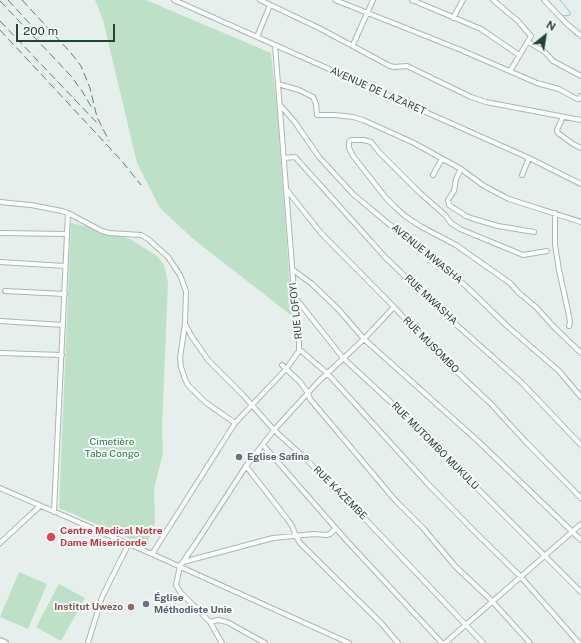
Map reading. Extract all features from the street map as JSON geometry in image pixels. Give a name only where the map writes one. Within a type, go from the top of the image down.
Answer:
[{"type":"main road","points":[[0,641],[6,643]]},
{"type":"street","name":"AVENUE DE LAZARET","points":[[177,0],[529,158],[581,184]]},
{"type":"street","points":[[260,0],[298,17],[390,66],[407,66],[477,100],[581,120]]},
{"type":"street","points":[[335,0],[510,70],[537,83],[559,89],[577,99],[581,96]]},
{"type":"street","points":[[353,45],[373,0]]},
{"type":"street","points":[[412,0],[481,29],[519,55]]},
{"type":"street","points":[[453,18],[463,0]]},
{"type":"street","points":[[493,0],[508,12],[531,35],[530,39],[510,70]]},
{"type":"street","points":[[544,0],[581,36]]},
{"type":"street","points":[[257,37],[270,5]]},
{"type":"street","points":[[528,42],[545,52],[555,62],[581,76]]},
{"type":"street","name":"RUE LOFOYI","points":[[152,554],[235,423],[297,356],[299,349],[275,45]]},
{"type":"street","points":[[278,84],[299,90],[313,97],[316,104],[317,115],[335,115],[363,120],[406,138],[461,169],[484,186],[509,199],[581,222]]},
{"type":"street","name":"AVENUE MWASHA","points":[[280,105],[294,121],[319,157],[353,194],[466,286],[507,326],[559,371],[581,396]]},
{"type":"street","points":[[563,117],[557,130],[558,133],[581,148]]},
{"type":"street","points":[[547,251],[523,255],[460,229],[451,223],[445,215],[420,193],[368,140],[351,140],[348,146],[353,156],[386,198],[400,212],[420,226],[456,245],[510,283],[540,311],[553,326],[580,350]]},
{"type":"street","name":"RUE MWASHA","points":[[284,158],[296,156],[386,257],[442,312],[522,383],[581,446]]},
{"type":"street","points":[[522,175],[529,158]]},
{"type":"street","points":[[434,175],[442,159]]},
{"type":"street","points":[[461,169],[456,179],[454,191],[448,200],[449,205],[474,219],[498,226],[534,232]]},
{"type":"street","name":"RUE MUSOMBO","points":[[286,189],[321,234],[394,307],[435,351],[492,404],[526,442],[581,498]]},
{"type":"street","points":[[0,202],[32,205],[68,213],[102,231],[143,236],[168,257],[181,277],[186,291],[185,324],[180,358],[181,367],[186,382],[205,402],[235,423]]},
{"type":"street","points":[[54,512],[68,213]]},
{"type":"street","points":[[555,213],[555,245],[570,322],[569,326]]},
{"type":"street","points":[[0,233],[66,234]]},
{"type":"street","points":[[0,262],[65,266]]},
{"type":"street","points":[[292,269],[312,284],[339,310],[364,339],[479,442],[581,540]]},
{"type":"street","points":[[5,291],[65,294]]},
{"type":"street","name":"RUE MUTOMBO MUKULU","points":[[294,296],[343,358],[395,406],[581,592]]},
{"type":"street","points":[[222,643],[210,622],[182,596],[177,588],[176,580],[181,564],[246,466],[274,430],[327,373],[364,339],[394,307]]},
{"type":"street","points":[[0,321],[63,325]]},
{"type":"street","name":"RUE KAZEMBE","points":[[185,324],[208,360],[253,405],[274,430],[306,459],[355,508],[483,643]]},
{"type":"street","points":[[299,349],[327,373],[427,483],[480,538],[521,577],[579,643]]},
{"type":"street","points":[[0,353],[62,356]]},
{"type":"street","points":[[282,365],[308,393],[310,399],[395,500],[423,528],[455,566],[492,601],[530,643]]},
{"type":"street","points":[[263,445],[336,528],[444,643],[581,524]]},
{"type":"street","points":[[246,466],[288,520],[296,536],[304,547],[381,623],[398,643]]},
{"type":"street","points":[[0,488],[152,554],[181,564],[216,584],[349,643]]},
{"type":"street","points":[[0,543],[40,506]]},
{"type":"street","points":[[181,564],[267,539],[314,534],[326,535],[336,528]]},
{"type":"street","points":[[88,643],[102,597],[129,543]]},
{"type":"street","points":[[210,622],[218,620],[227,622],[265,643]]},
{"type":"green space","points":[[95,0],[146,0],[271,53],[278,119],[292,316],[192,238],[160,208],[137,163],[103,20]]},
{"type":"green space","name":"Cimetière Taba Congo","points":[[71,223],[95,228],[130,239],[157,256],[164,265],[168,282],[162,427],[163,453],[154,489],[155,523],[147,544],[133,540],[59,508]]},
{"type":"green space","points":[[19,572],[47,584],[28,629],[0,617]]},
{"type":"green space","points":[[59,584],[85,598],[61,641],[36,627]]},
{"type":"waterway","points":[[560,0],[570,12],[570,15],[562,16]]},
{"type":"waterway","points":[[574,32],[575,35],[581,38]]},
{"type":"railway","points":[[8,0],[42,37]]},
{"type":"railway","points":[[22,0],[71,53],[81,66],[90,88],[97,117],[109,141]]},
{"type":"railway","points":[[0,1],[71,76],[92,108]]},
{"type":"railway","points":[[0,21],[98,124]]},
{"type":"railway","points":[[0,30],[121,160],[141,185]]},
{"type":"place","name":"Eglise Safina","points":[[239,457]]},
{"type":"place","name":"Centre Medical Notre Dame Misericorde","points":[[51,537]]},
{"type":"place","name":"Église Méthodiste Unie","points":[[146,604]]},
{"type":"place","name":"Institut Uwezo","points":[[131,607]]}]
